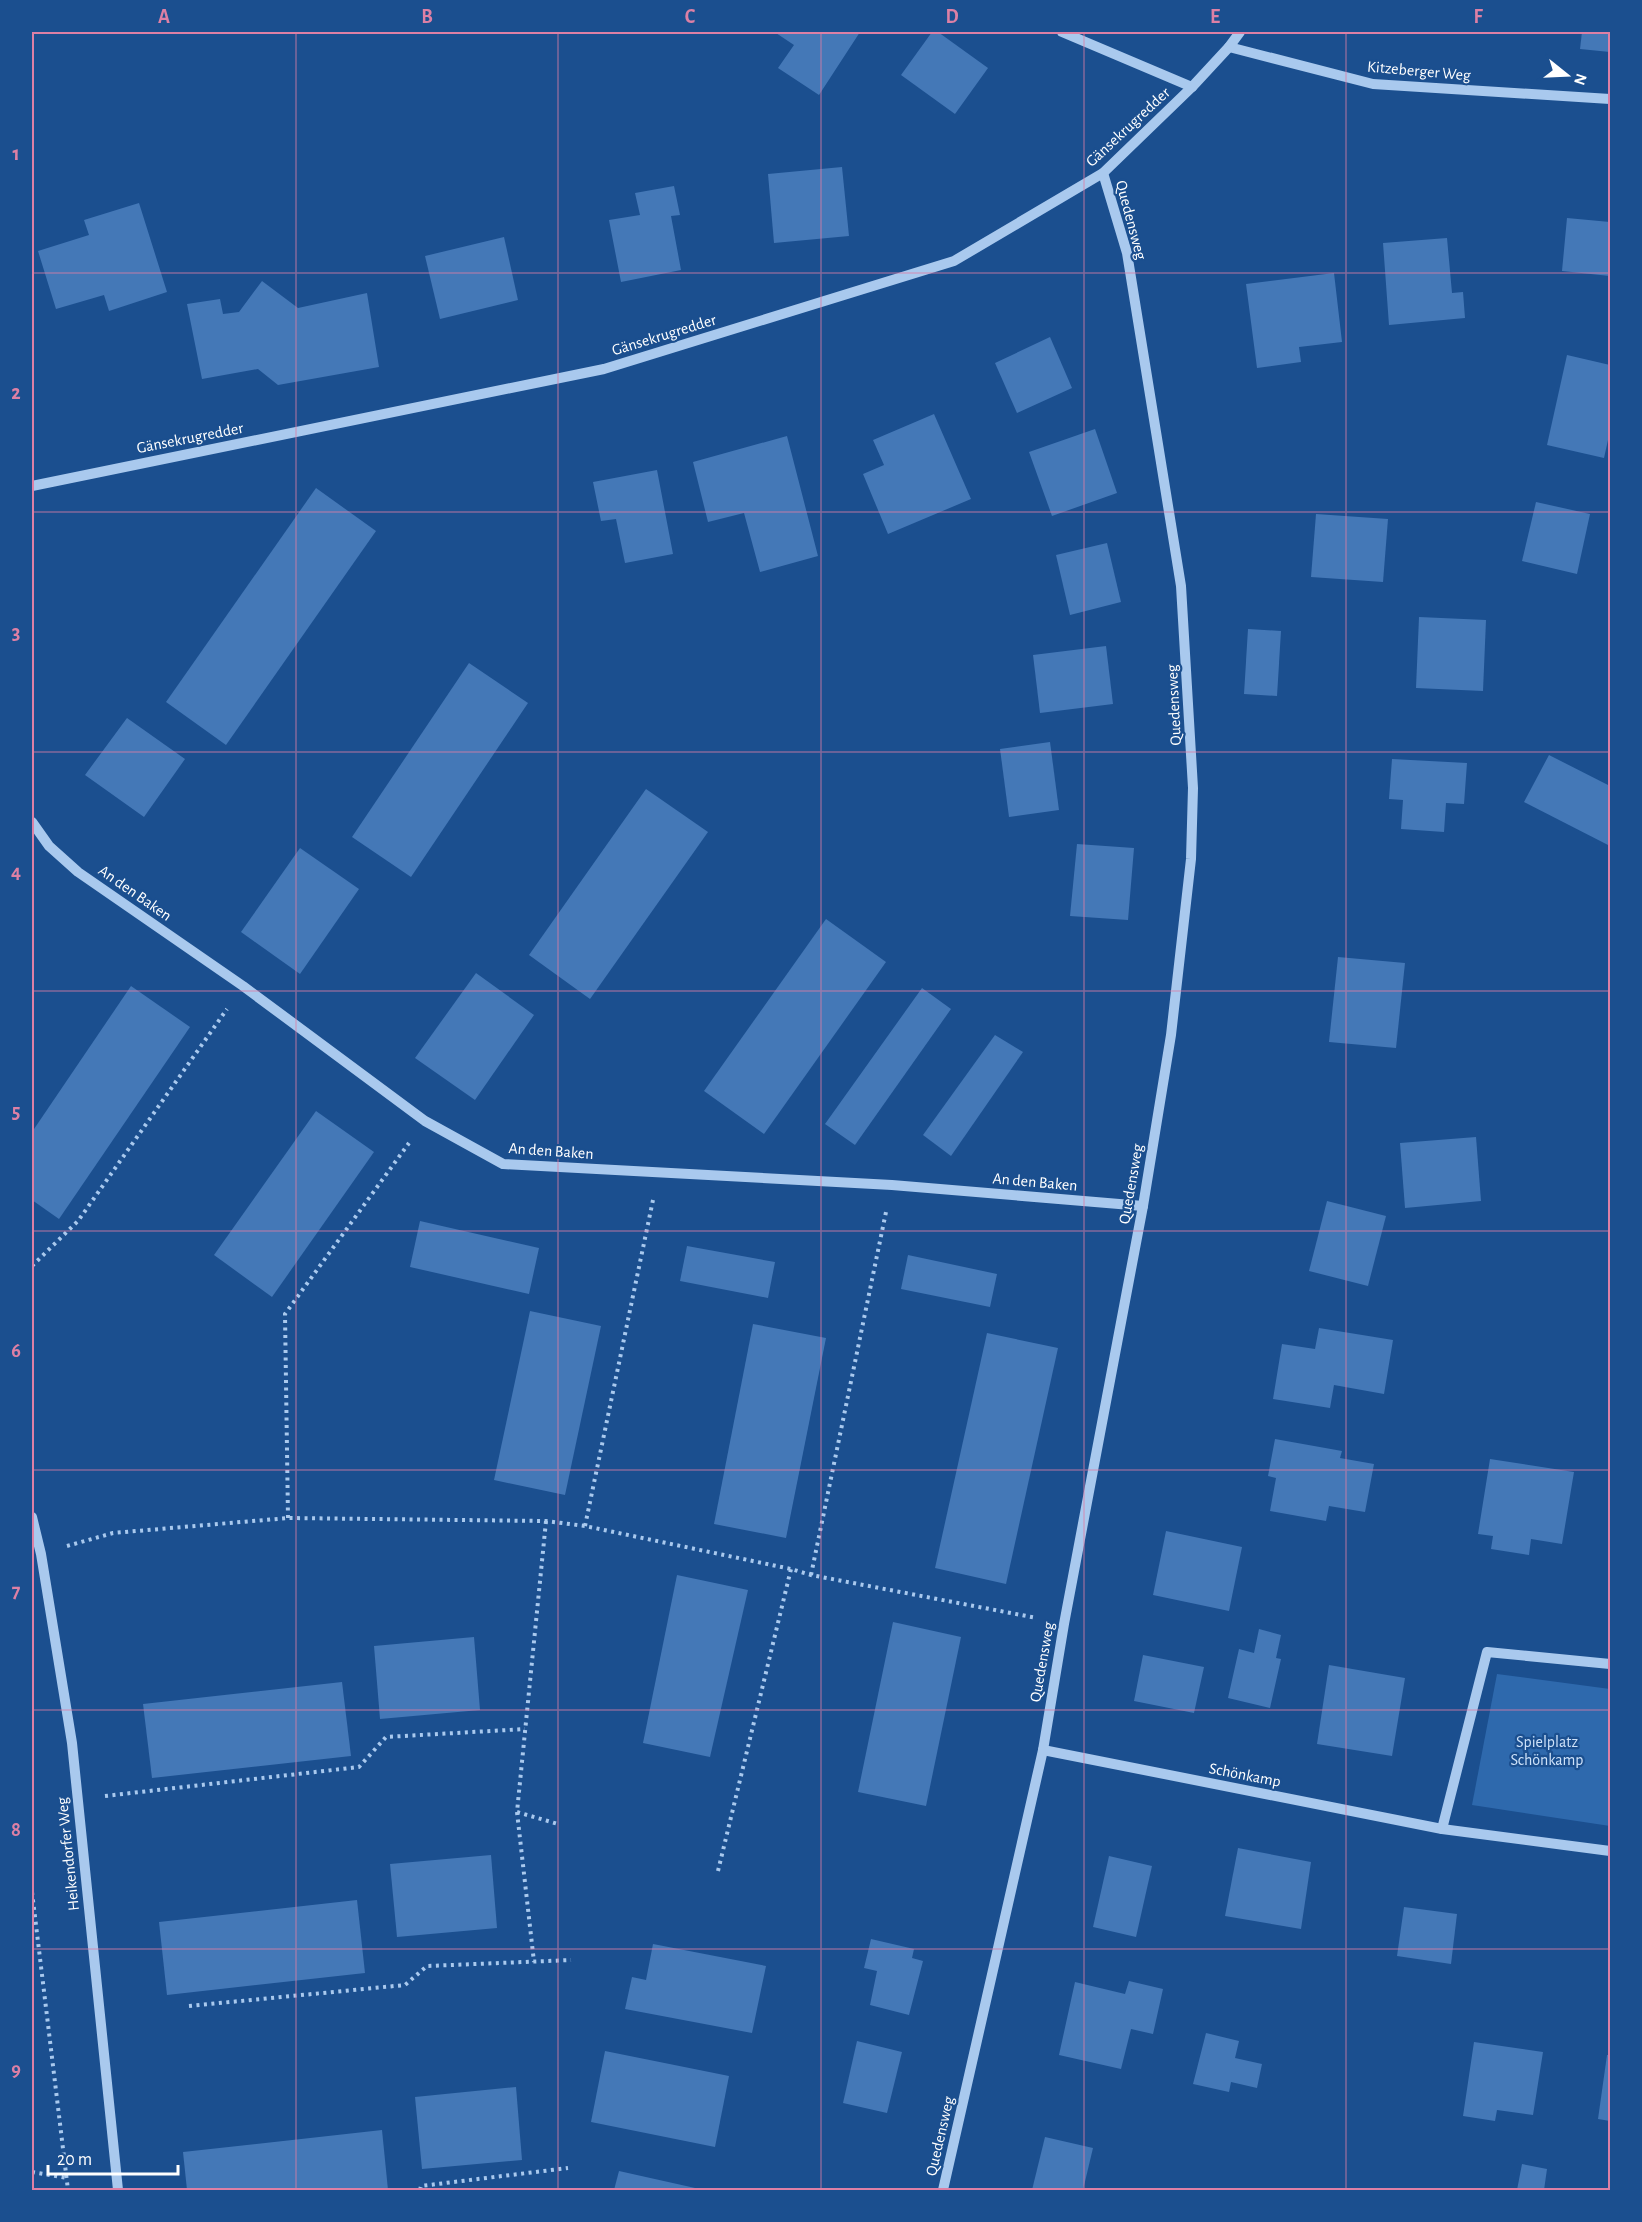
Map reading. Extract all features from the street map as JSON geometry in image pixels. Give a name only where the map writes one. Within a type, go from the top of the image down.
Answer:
[{"type":"street","points":[[1062,32],[1192,87]]},
{"type":"street","name":"Gänsekrugredder","points":[[32,486],[604,369],[954,261],[1103,173],[1192,87],[1240,32]]},
{"type":"street","name":"Kitzeberger Weg","points":[[1229,47],[1373,84],[1611,99]]},
{"type":"street","name":"Quedensweg","points":[[943,2190],[1043,1750],[1064,1624],[1143,1206],[1171,1035],[1191,859],[1193,788],[1191,720],[1181,586],[1127,253],[1103,173]]},
{"type":"street","name":"An den Baken","points":[[32,822],[49,846],[78,872],[243,986],[425,1121],[503,1164],[892,1185],[1143,1206]]},
{"type":"street","name":"Heikendorfer Weg","points":[[32,1517],[41,1554],[72,1743],[118,2190]]},
{"type":"street","points":[[1442,1829],[1487,1652],[1611,1664]]},
{"type":"street","name":"Schönkamp","points":[[1043,1750],[1442,1829],[1611,1851]]},
{"type":"path","points":[[32,1266],[78,1221],[243,986]]},
{"type":"path","points":[[288,1518],[285,1314],[425,1121]]},
{"type":"path","points":[[585,1526],[659,1173]]},
{"type":"path","points":[[811,1575],[892,1185]]},
{"type":"path","points":[[41,1554],[113,1533],[288,1518],[546,1521],[585,1526],[811,1575],[1064,1624]]},
{"type":"path","points":[[534,1962],[517,1812],[546,1521]]},
{"type":"path","points":[[718,1871],[791,1569]]},
{"type":"path","points":[[77,1799],[359,1767],[386,1737],[525,1729]]},
{"type":"path","points":[[517,1812],[558,1824]]},
{"type":"path","points":[[32,1892],[68,2190]]},
{"type":"path","points":[[189,2006],[405,1985],[427,1966],[571,1960]]},
{"type":"path","points":[[420,2190],[421,2186],[568,2168]]},
{"type":"path","points":[[32,2172],[67,2178]]},
{"type":"green space","name":"Spielplatz Schönkamp","points":[[1497,1674],[1610,1689],[1610,1826],[1472,1805]]},
{"type":"building","points":[[777,32],[860,32],[819,95],[778,68],[794,45]]},
{"type":"building","points":[[932,32],[938,32],[988,68],[955,114],[901,75]]},
{"type":"building","points":[[1582,32],[1610,32],[1610,52],[1580,49]]},
{"type":"building","points":[[842,167],[849,236],[774,243],[768,174]]},
{"type":"building","points":[[674,186],[680,215],[671,216],[681,270],[621,282],[609,220],[640,215],[635,193]]},
{"type":"building","points":[[139,203],[167,292],[109,311],[104,295],[56,309],[38,251],[89,235],[84,220]]},
{"type":"building","points":[[1567,218],[1610,222],[1610,276],[1562,271]]},
{"type":"building","points":[[504,237],[518,300],[440,319],[425,256]]},
{"type":"building","points":[[1447,238],[1452,293],[1463,292],[1465,318],[1389,325],[1383,243]]},
{"type":"building","points":[[1334,273],[1342,342],[1299,347],[1301,362],[1257,368],[1246,284]]},
{"type":"building","points":[[262,281],[298,308],[367,293],[379,367],[278,385],[258,369],[202,379],[187,304],[220,299],[223,314],[239,312]]},
{"type":"building","points":[[1050,337],[1072,388],[1017,413],[995,363]]},
{"type":"building","points":[[1567,355],[1610,365],[1610,431],[1604,458],[1547,445]]},
{"type":"building","points":[[934,414],[971,499],[888,534],[863,474],[884,465],[873,440]]},
{"type":"building","points":[[1095,429],[1117,493],[1052,516],[1029,452]]},
{"type":"building","points":[[787,436],[818,556],[760,572],[744,513],[708,522],[693,462]]},
{"type":"building","points":[[657,470],[673,554],[625,563],[616,519],[601,521],[593,482]]},
{"type":"building","points":[[316,488],[376,531],[226,745],[166,702]]},
{"type":"building","points":[[1536,502],[1590,514],[1577,574],[1522,561]]},
{"type":"building","points":[[1316,514],[1388,519],[1383,582],[1311,577]]},
{"type":"building","points":[[1107,543],[1121,602],[1070,615],[1056,555]]},
{"type":"building","points":[[1419,617],[1486,620],[1483,691],[1416,688]]},
{"type":"building","points":[[1248,629],[1281,631],[1277,696],[1244,694]]},
{"type":"building","points":[[1106,646],[1113,704],[1040,713],[1033,655]]},
{"type":"building","points":[[469,663],[528,703],[411,877],[352,837]]},
{"type":"building","points":[[127,718],[185,759],[144,817],[85,775]]},
{"type":"building","points":[[1050,742],[1059,810],[1009,817],[1000,749]]},
{"type":"building","points":[[1549,755],[1610,786],[1610,846],[1524,802]]},
{"type":"building","points":[[1392,759],[1467,763],[1464,804],[1446,803],[1444,832],[1401,829],[1403,800],[1389,799]]},
{"type":"building","points":[[646,789],[708,832],[590,999],[529,955]]},
{"type":"building","points":[[1077,844],[1134,848],[1128,920],[1070,916]]},
{"type":"building","points":[[300,848],[359,889],[300,974],[241,932]]},
{"type":"building","points":[[826,919],[886,962],[764,1134],[704,1091]]},
{"type":"building","points":[[1338,957],[1405,963],[1396,1048],[1329,1042]]},
{"type":"building","points":[[476,973],[534,1015],[475,1100],[415,1058]]},
{"type":"building","points":[[131,986],[190,1027],[59,1219],[32,1200],[32,1132]]},
{"type":"building","points":[[922,988],[951,1009],[855,1145],[825,1124]]},
{"type":"building","points":[[995,1035],[1023,1052],[951,1156],[923,1135]]},
{"type":"building","points":[[316,1111],[374,1152],[272,1297],[214,1255]]},
{"type":"building","points":[[1476,1137],[1481,1201],[1405,1208],[1400,1143]]},
{"type":"building","points":[[1327,1201],[1386,1216],[1368,1286],[1309,1271]]},
{"type":"building","points":[[420,1221],[539,1248],[529,1294],[410,1267]]},
{"type":"building","points":[[687,1246],[775,1262],[768,1298],[680,1281]]},
{"type":"building","points":[[908,1255],[997,1274],[990,1307],[901,1289]]},
{"type":"building","points":[[530,1311],[601,1326],[565,1495],[494,1480]]},
{"type":"building","points":[[753,1324],[826,1338],[786,1538],[714,1524]]},
{"type":"building","points":[[1319,1328],[1393,1340],[1384,1394],[1334,1385],[1330,1408],[1273,1399],[1282,1344],[1315,1349]]},
{"type":"building","points":[[987,1333],[1058,1348],[1006,1584],[935,1568]]},
{"type":"building","points":[[1275,1439],[1342,1451],[1340,1458],[1374,1464],[1365,1512],[1329,1506],[1326,1521],[1270,1511],[1276,1478],[1268,1476]]},
{"type":"building","points":[[1490,1459],[1574,1472],[1562,1544],[1531,1539],[1529,1555],[1491,1549],[1493,1536],[1478,1534]]},
{"type":"building","points":[[1166,1531],[1242,1547],[1229,1611],[1153,1595]]},
{"type":"building","points":[[677,1575],[748,1590],[710,1757],[643,1743]]},
{"type":"building","points":[[893,1622],[961,1637],[926,1806],[858,1792]]},
{"type":"building","points":[[1259,1629],[1281,1635],[1276,1658],[1281,1659],[1270,1708],[1228,1698],[1239,1649],[1254,1653]]},
{"type":"building","points":[[474,1637],[480,1710],[380,1719],[374,1646]]},
{"type":"building","points":[[1143,1655],[1204,1667],[1194,1713],[1134,1701]]},
{"type":"building","points":[[1329,1665],[1405,1678],[1392,1756],[1317,1744]]},
{"type":"building","points":[[342,1682],[351,1756],[152,1778],[143,1704]]},
{"type":"building","points":[[1238,1848],[1311,1862],[1301,1929],[1225,1916]]},
{"type":"building","points":[[491,1855],[497,1928],[397,1937],[390,1864]]},
{"type":"building","points":[[1109,1856],[1152,1866],[1136,1937],[1093,1927]]},
{"type":"building","points":[[357,1900],[365,1973],[167,1995],[159,1922]]},
{"type":"building","points":[[1404,1907],[1457,1914],[1451,1964],[1397,1956]]},
{"type":"building","points":[[871,1939],[914,1949],[912,1958],[923,1961],[909,2015],[870,2005],[877,1971],[864,1968]]},
{"type":"building","points":[[653,1944],[766,1966],[752,2033],[625,2009],[632,1977],[646,1980]]},
{"type":"building","points":[[1129,1981],[1163,1989],[1153,2034],[1131,2029],[1121,2069],[1059,2055],[1075,1982],[1125,1994]]},
{"type":"building","points":[[1206,2033],[1239,2041],[1235,2058],[1262,2064],[1257,2088],[1231,2082],[1229,2092],[1193,2084]]},
{"type":"building","points":[[857,2041],[902,2052],[887,2113],[843,2103]]},
{"type":"building","points":[[1474,2042],[1543,2052],[1533,2115],[1497,2110],[1495,2121],[1463,2116]]},
{"type":"building","points":[[605,2051],[729,2076],[715,2147],[591,2122]]},
{"type":"building","points":[[1607,2055],[1610,2055],[1610,2121],[1598,2119]]},
{"type":"building","points":[[516,2087],[522,2160],[422,2169],[415,2097]]},
{"type":"building","points":[[382,2130],[388,2190],[187,2190],[183,2152]]},
{"type":"building","points":[[1045,2137],[1093,2148],[1083,2190],[1032,2190]]},
{"type":"building","points":[[1522,2164],[1547,2169],[1544,2190],[1517,2190]]},
{"type":"building","points":[[619,2171],[704,2190],[614,2190]]}]
